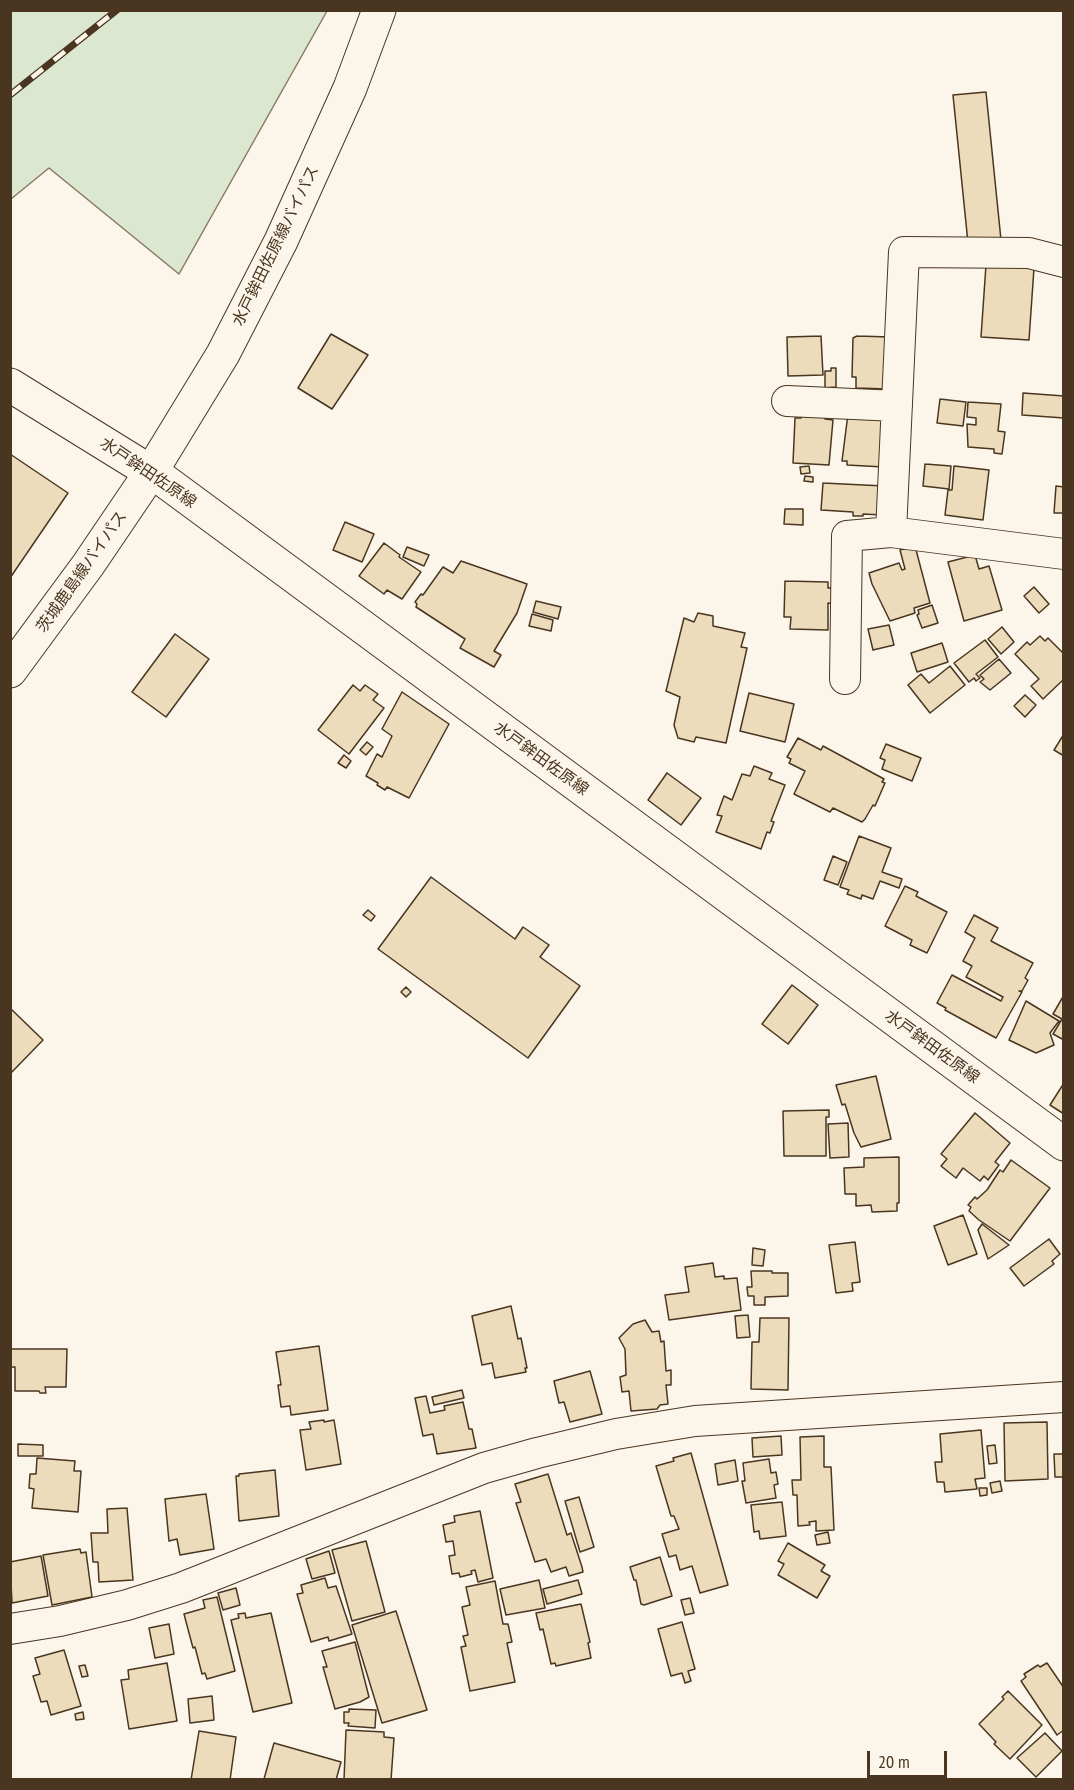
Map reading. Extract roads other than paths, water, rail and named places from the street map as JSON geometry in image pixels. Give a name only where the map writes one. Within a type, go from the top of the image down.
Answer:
[{"type":"main road","name":"水戸鉾田佐原線バイパス","points":[[151,472],[223,354],[281,241],[350,88],[379,10]]},
{"type":"main road","name":"水戸鉾田佐原線","points":[[10,385],[151,472],[1064,1144]]},
{"type":"main road","name":"茨城鹿島線バイパス","points":[[10,671],[88,565],[151,472]]},
{"type":"street","points":[[891,532],[904,252],[1029,253],[1064,262]]},
{"type":"street","points":[[787,401],[897,406]]},
{"type":"street","points":[[845,679],[847,536],[891,532],[1064,554]]},
{"type":"street","points":[[10,1629],[60,1621],[127,1605],[181,1588],[484,1468],[616,1434],[694,1421],[1064,1397]]},
{"type":"railway","points":[[10,95],[117,10]]}]
